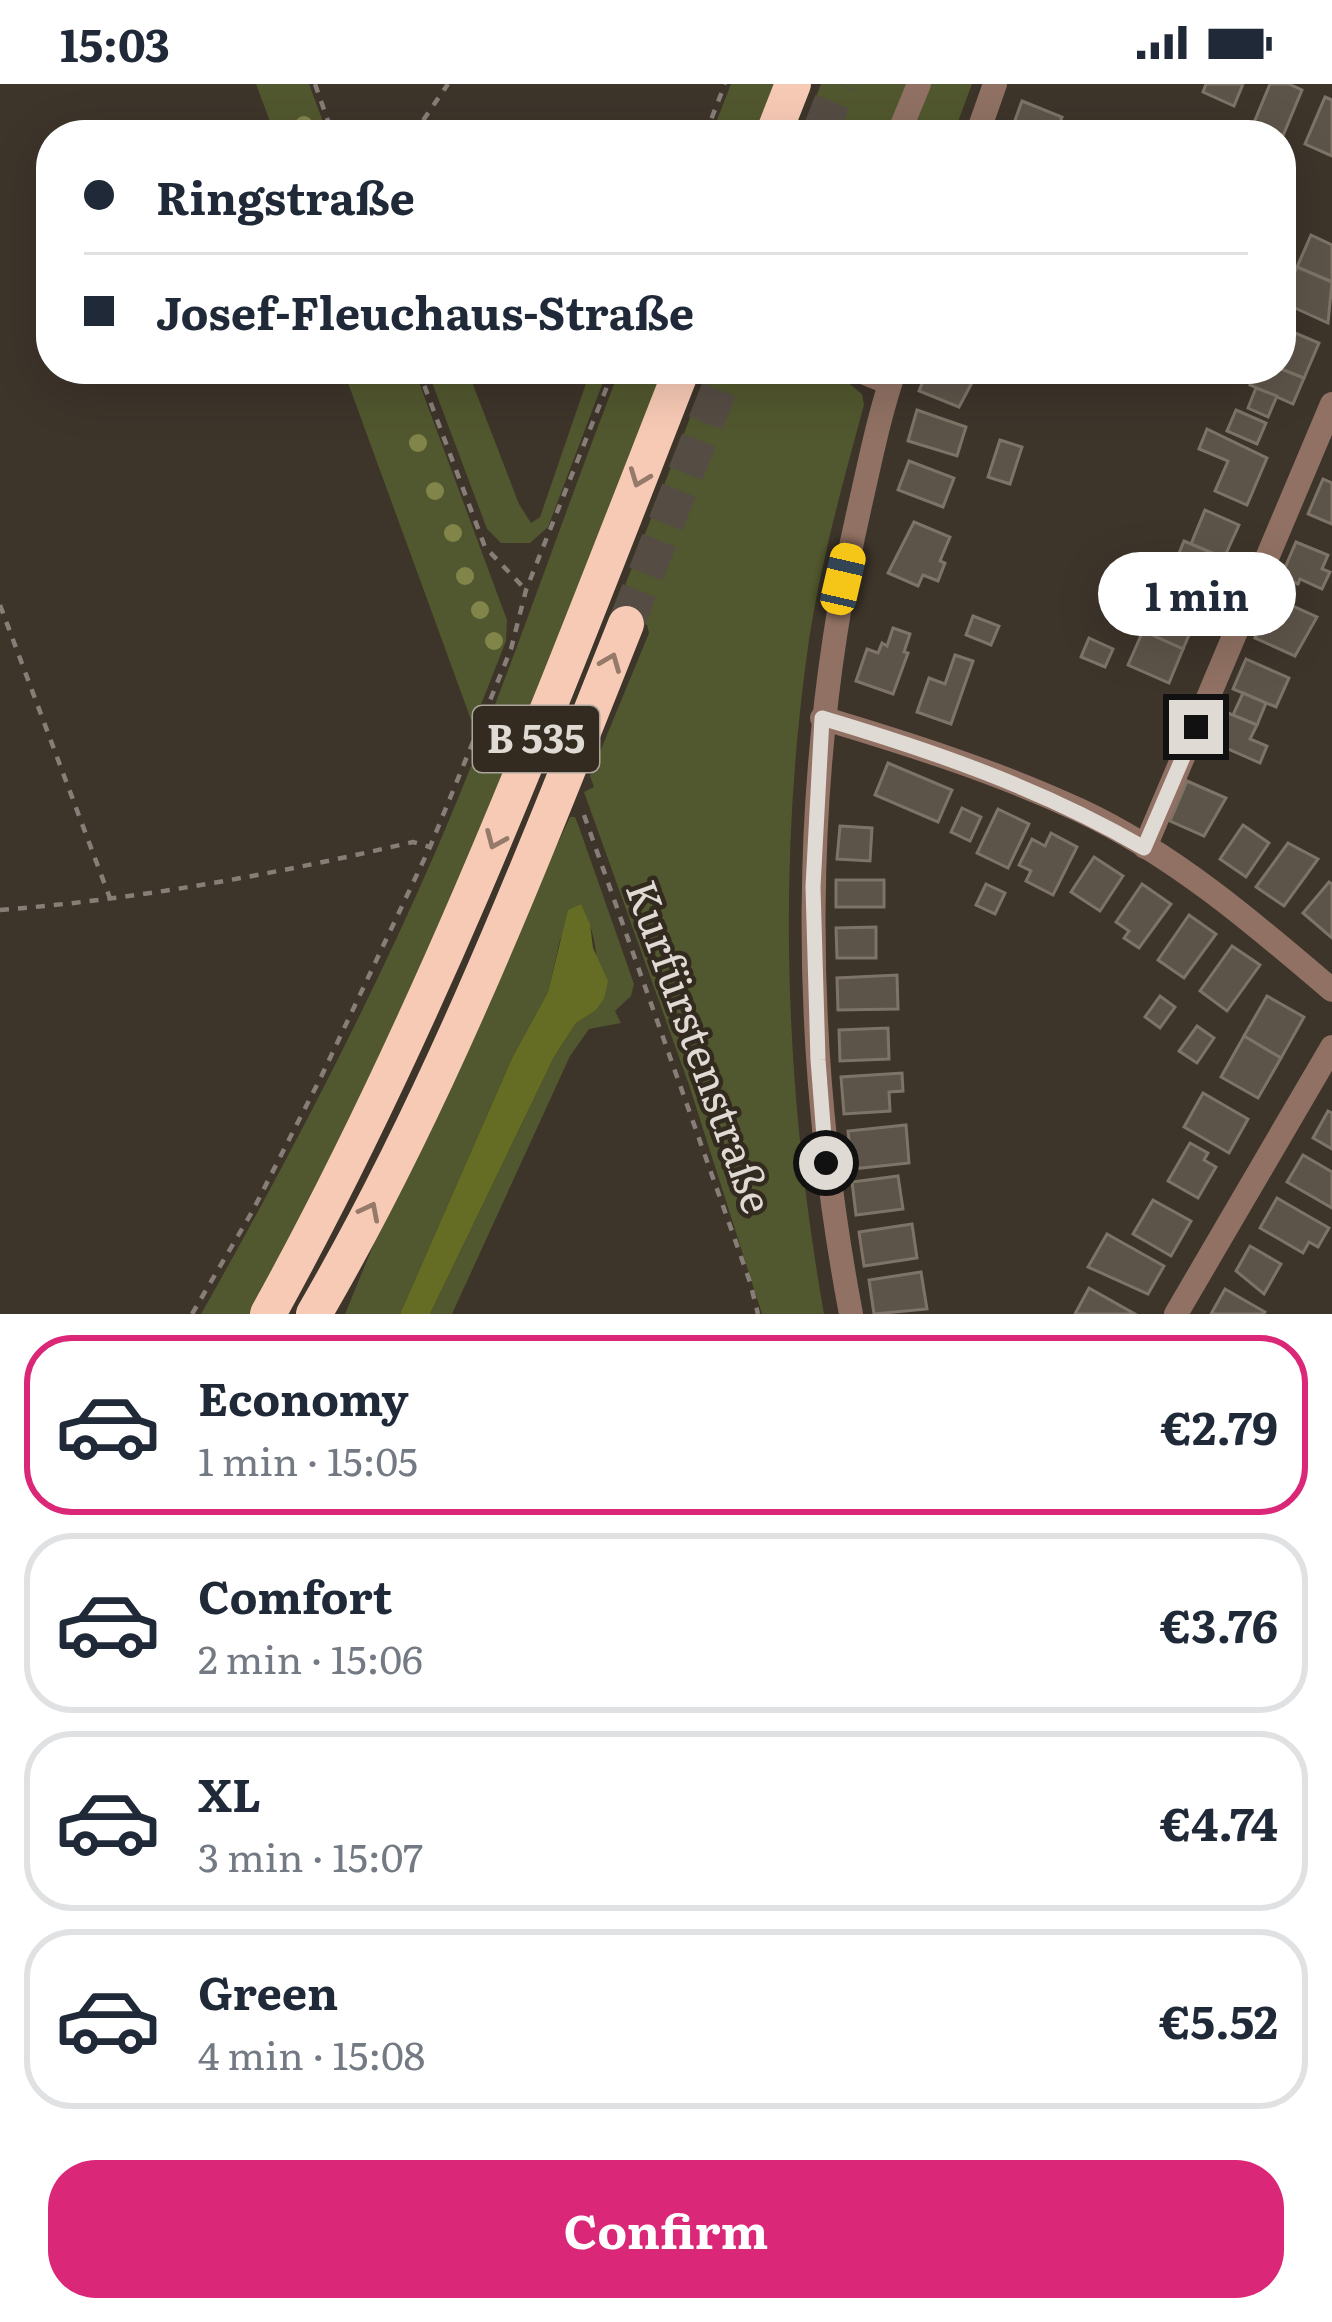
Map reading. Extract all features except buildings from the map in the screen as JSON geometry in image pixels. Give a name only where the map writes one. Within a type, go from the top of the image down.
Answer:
[{"type":"highway","points":[[779,120],[793,84]]},
{"type":"highway","name":"B 535","points":[[268,1314],[314,1232],[436,978],[676,384]]},
{"type":"highway","name":"B 535","points":[[314,1314],[376,1200],[455,1036],[626,623]]},
{"type":"street","points":[[904,120],[920,84]]},
{"type":"street","points":[[982,120],[994,84]]},
{"type":"street","points":[[851,1314],[826,1163],[813,887],[822,718],[843,579],[891,384]]},
{"type":"street","points":[[1144,848],[1332,404]]},
{"type":"street","points":[[822,718],[923,748],[1082,811],[1256,925],[1332,990]]},
{"type":"street","points":[[1177,1314],[1332,1047]]},
{"type":"path","points":[[315,84],[328,120]]},
{"type":"path","points":[[423,120],[448,84]]},
{"type":"path","points":[[711,120],[725,84]]},
{"type":"path","points":[[424,384],[485,547],[526,590]]},
{"type":"path","points":[[192,1314],[321,1077],[430,847],[511,649],[526,590],[608,384]]},
{"type":"path","points":[[0,605],[112,901]]},
{"type":"path","name":"Kurfürstenstraße","points":[[579,802],[758,1314]]},
{"type":"path","points":[[0,910],[112,901],[303,868],[413,842],[430,847]]},
{"type":"green space","points":[[256,84],[309,84],[322,120],[269,120]]},
{"type":"green space","points":[[731,84],[777,84],[764,120],[717,120]]},
{"type":"green space","points":[[821,84],[908,84],[893,120],[807,120]]},
{"type":"green space","points":[[931,84],[972,84],[959,120],[916,120]]},
{"type":"green space","points":[[348,384],[420,384],[507,620],[506,641],[473,725]]},
{"type":"green space","points":[[433,384],[473,384],[519,504],[531,523],[540,517],[586,384],[602,384],[548,527],[530,543],[501,543],[487,529]]},
{"type":"green space","points":[[614,384],[661,384],[580,593],[408,1004],[251,1314],[201,1314],[381,971],[484,733]]},
{"type":"green space","points":[[703,384],[850,384],[862,394],[864,405],[830,533],[811,629],[791,825],[794,1070],[824,1314],[762,1314],[689,1085],[584,792],[594,787],[590,776],[649,633],[647,625],[615,611]]},
{"type":"green space","points":[[570,817],[575,817],[579,827],[634,984],[631,996],[615,1011],[621,1023],[589,1029],[570,1056],[452,1314],[430,1314],[554,1057],[576,1023],[595,1011],[596,956],[580,904],[560,940],[548,992],[513,1056],[400,1314],[345,1314],[377,1236]]},
{"type":"green space","points":[[581,904],[608,981],[604,999],[576,1023],[554,1057],[430,1314],[400,1314],[513,1056],[548,992],[568,910]]},
{"type":"tunnel","points":[[825,120],[839,84]]},
{"type":"tunnel","points":[[626,624],[721,384]]},
{"type":"route","points":[[826,1163],[813,887],[822,718],[923,748],[1082,811],[1144,848],[1196,727]]}]
